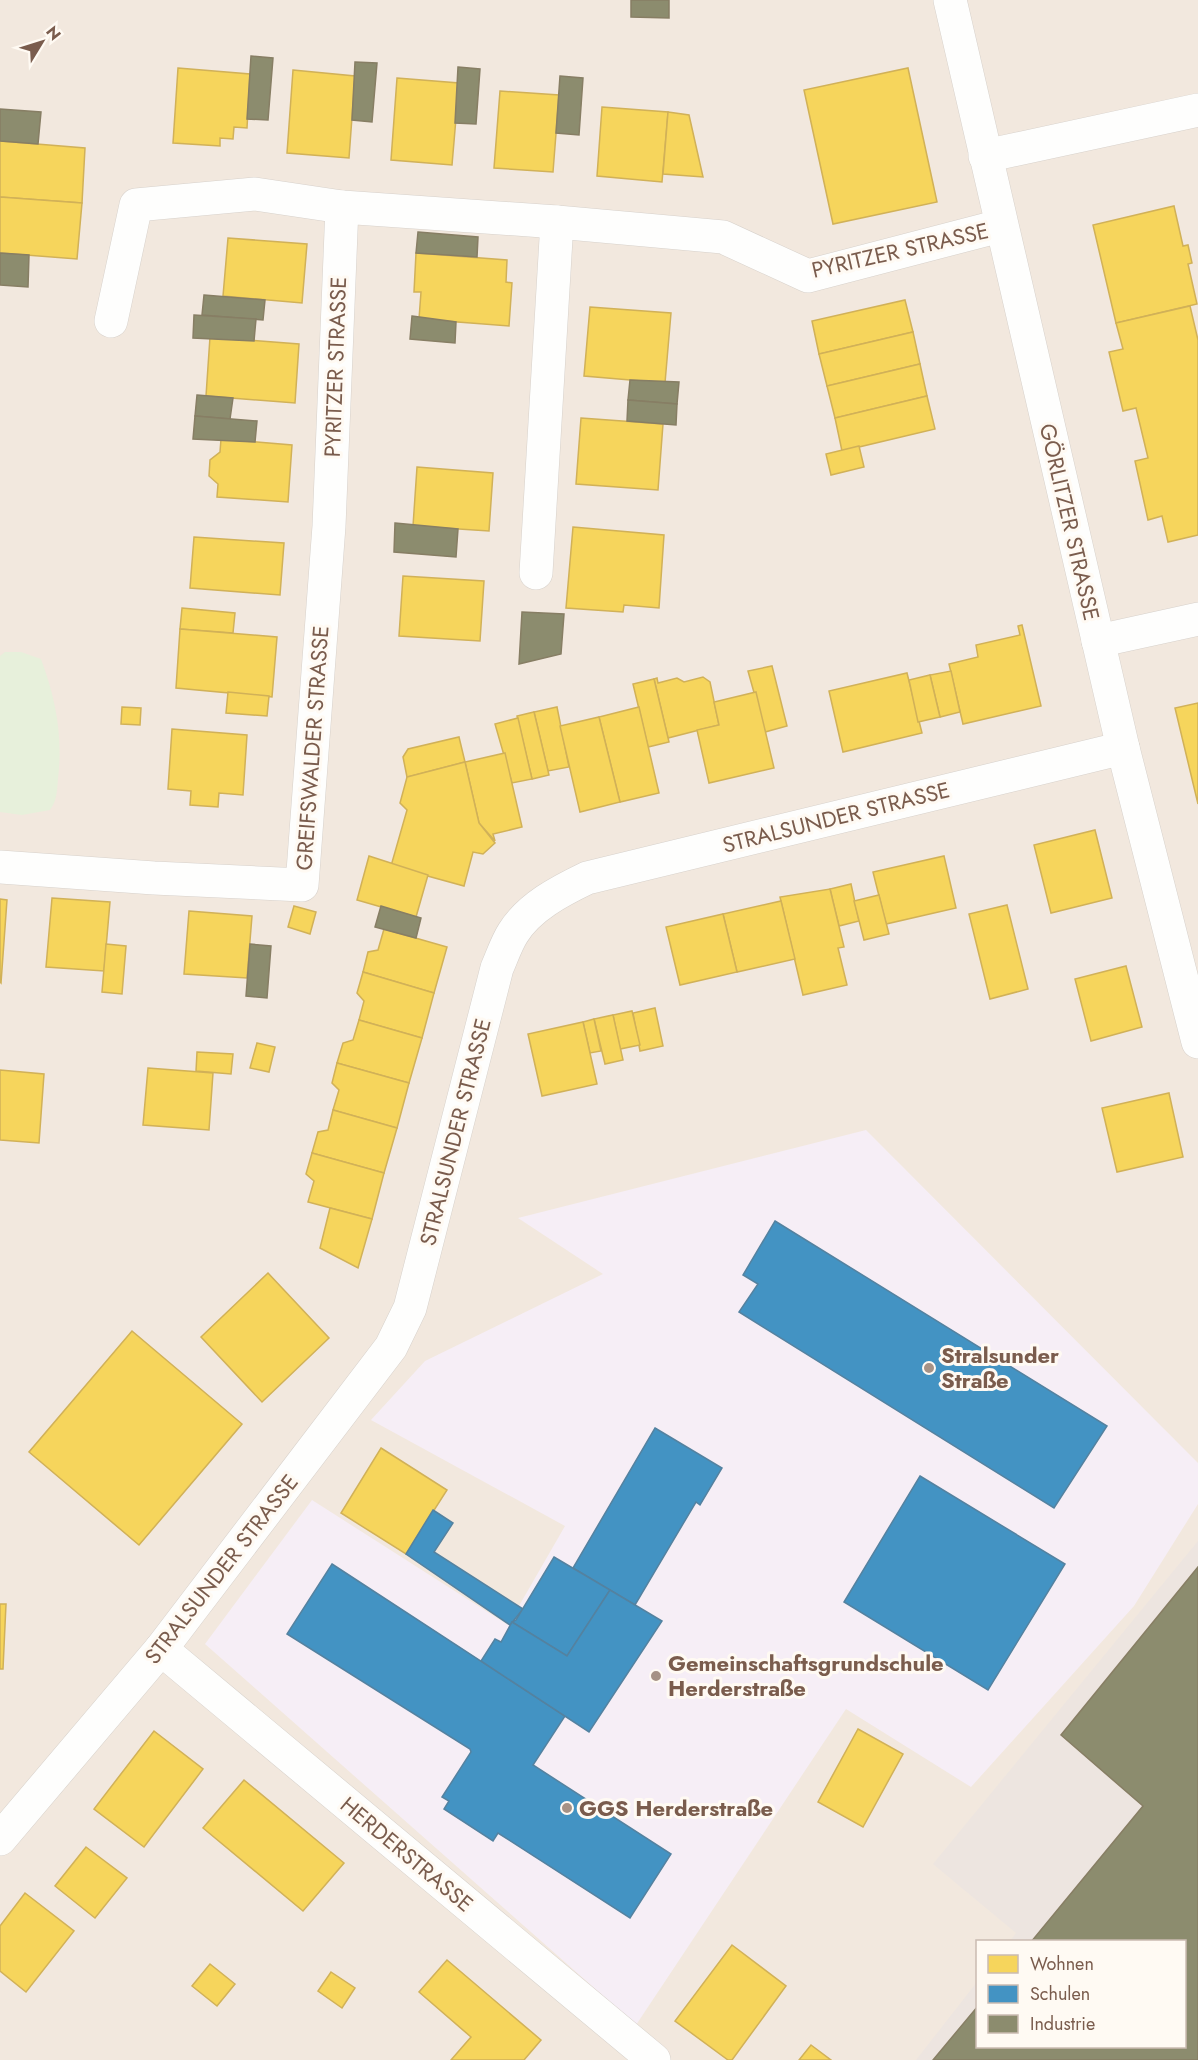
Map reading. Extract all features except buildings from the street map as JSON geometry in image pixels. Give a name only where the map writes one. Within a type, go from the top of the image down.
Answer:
[{"type":"street","name":"GÖRLITZER STRASSE","points":[[950,0],[1000,226],[1098,640],[1198,1042]]},
{"type":"street","points":[[985,156],[1198,110]]},
{"type":"street","name":"PYRITZER STRASSE","points":[[111,321],[136,205],[255,194],[342,207],[557,222],[723,237],[808,276],[1000,226]]},
{"type":"street","name":"PYRITZER STRASSE","points":[[329,526],[342,207]]},
{"type":"street","points":[[536,573],[557,222]]},
{"type":"street","name":"GREIFSWALDER STRASSE","points":[[0,867],[154,878],[302,885],[329,526]]},
{"type":"street","points":[[1098,640],[1198,619]]},
{"type":"street","name":"STRALSUNDER STRASSE","points":[[0,1839],[161,1649],[391,1347],[410,1308],[497,968],[513,933],[533,911],[555,893],[587,878],[1124,748]]},
{"type":"street","name":"HERDERSTRASSE","points":[[161,1649],[654,2060]]},
{"type":"shaded area","points":[[0,0],[1198,0],[1198,2060],[0,2060]]},
{"type":"shaded area","name":"Gemeinschaftsgrundschule Herderstraße","points":[[866,1130],[1198,1463],[1198,1504],[1134,1606],[971,1787],[846,1709],[636,2025],[205,1644],[312,1500],[508,1625],[565,1526],[371,1420],[425,1361],[603,1274],[518,1218]]},
{"type":"shaded area","points":[[1198,1541],[1198,2060],[916,2060],[976,1983],[976,2048],[1186,2048],[1186,1940],[1011,1940],[1016,1933],[933,1864]]},
{"type":"green space","points":[[5,652],[21,652],[41,659],[51,689],[60,748],[57,791],[50,810],[22,815],[0,812],[0,656]]},
{"type":"place","name":"Stralsunder Straße","points":[[929,1368]]},
{"type":"place","name":"Gemeinschaftsgrundschule Herderstraße","points":[[656,1676]]},
{"type":"place","name":"GGS Herderstraße","points":[[567,1808]]}]
